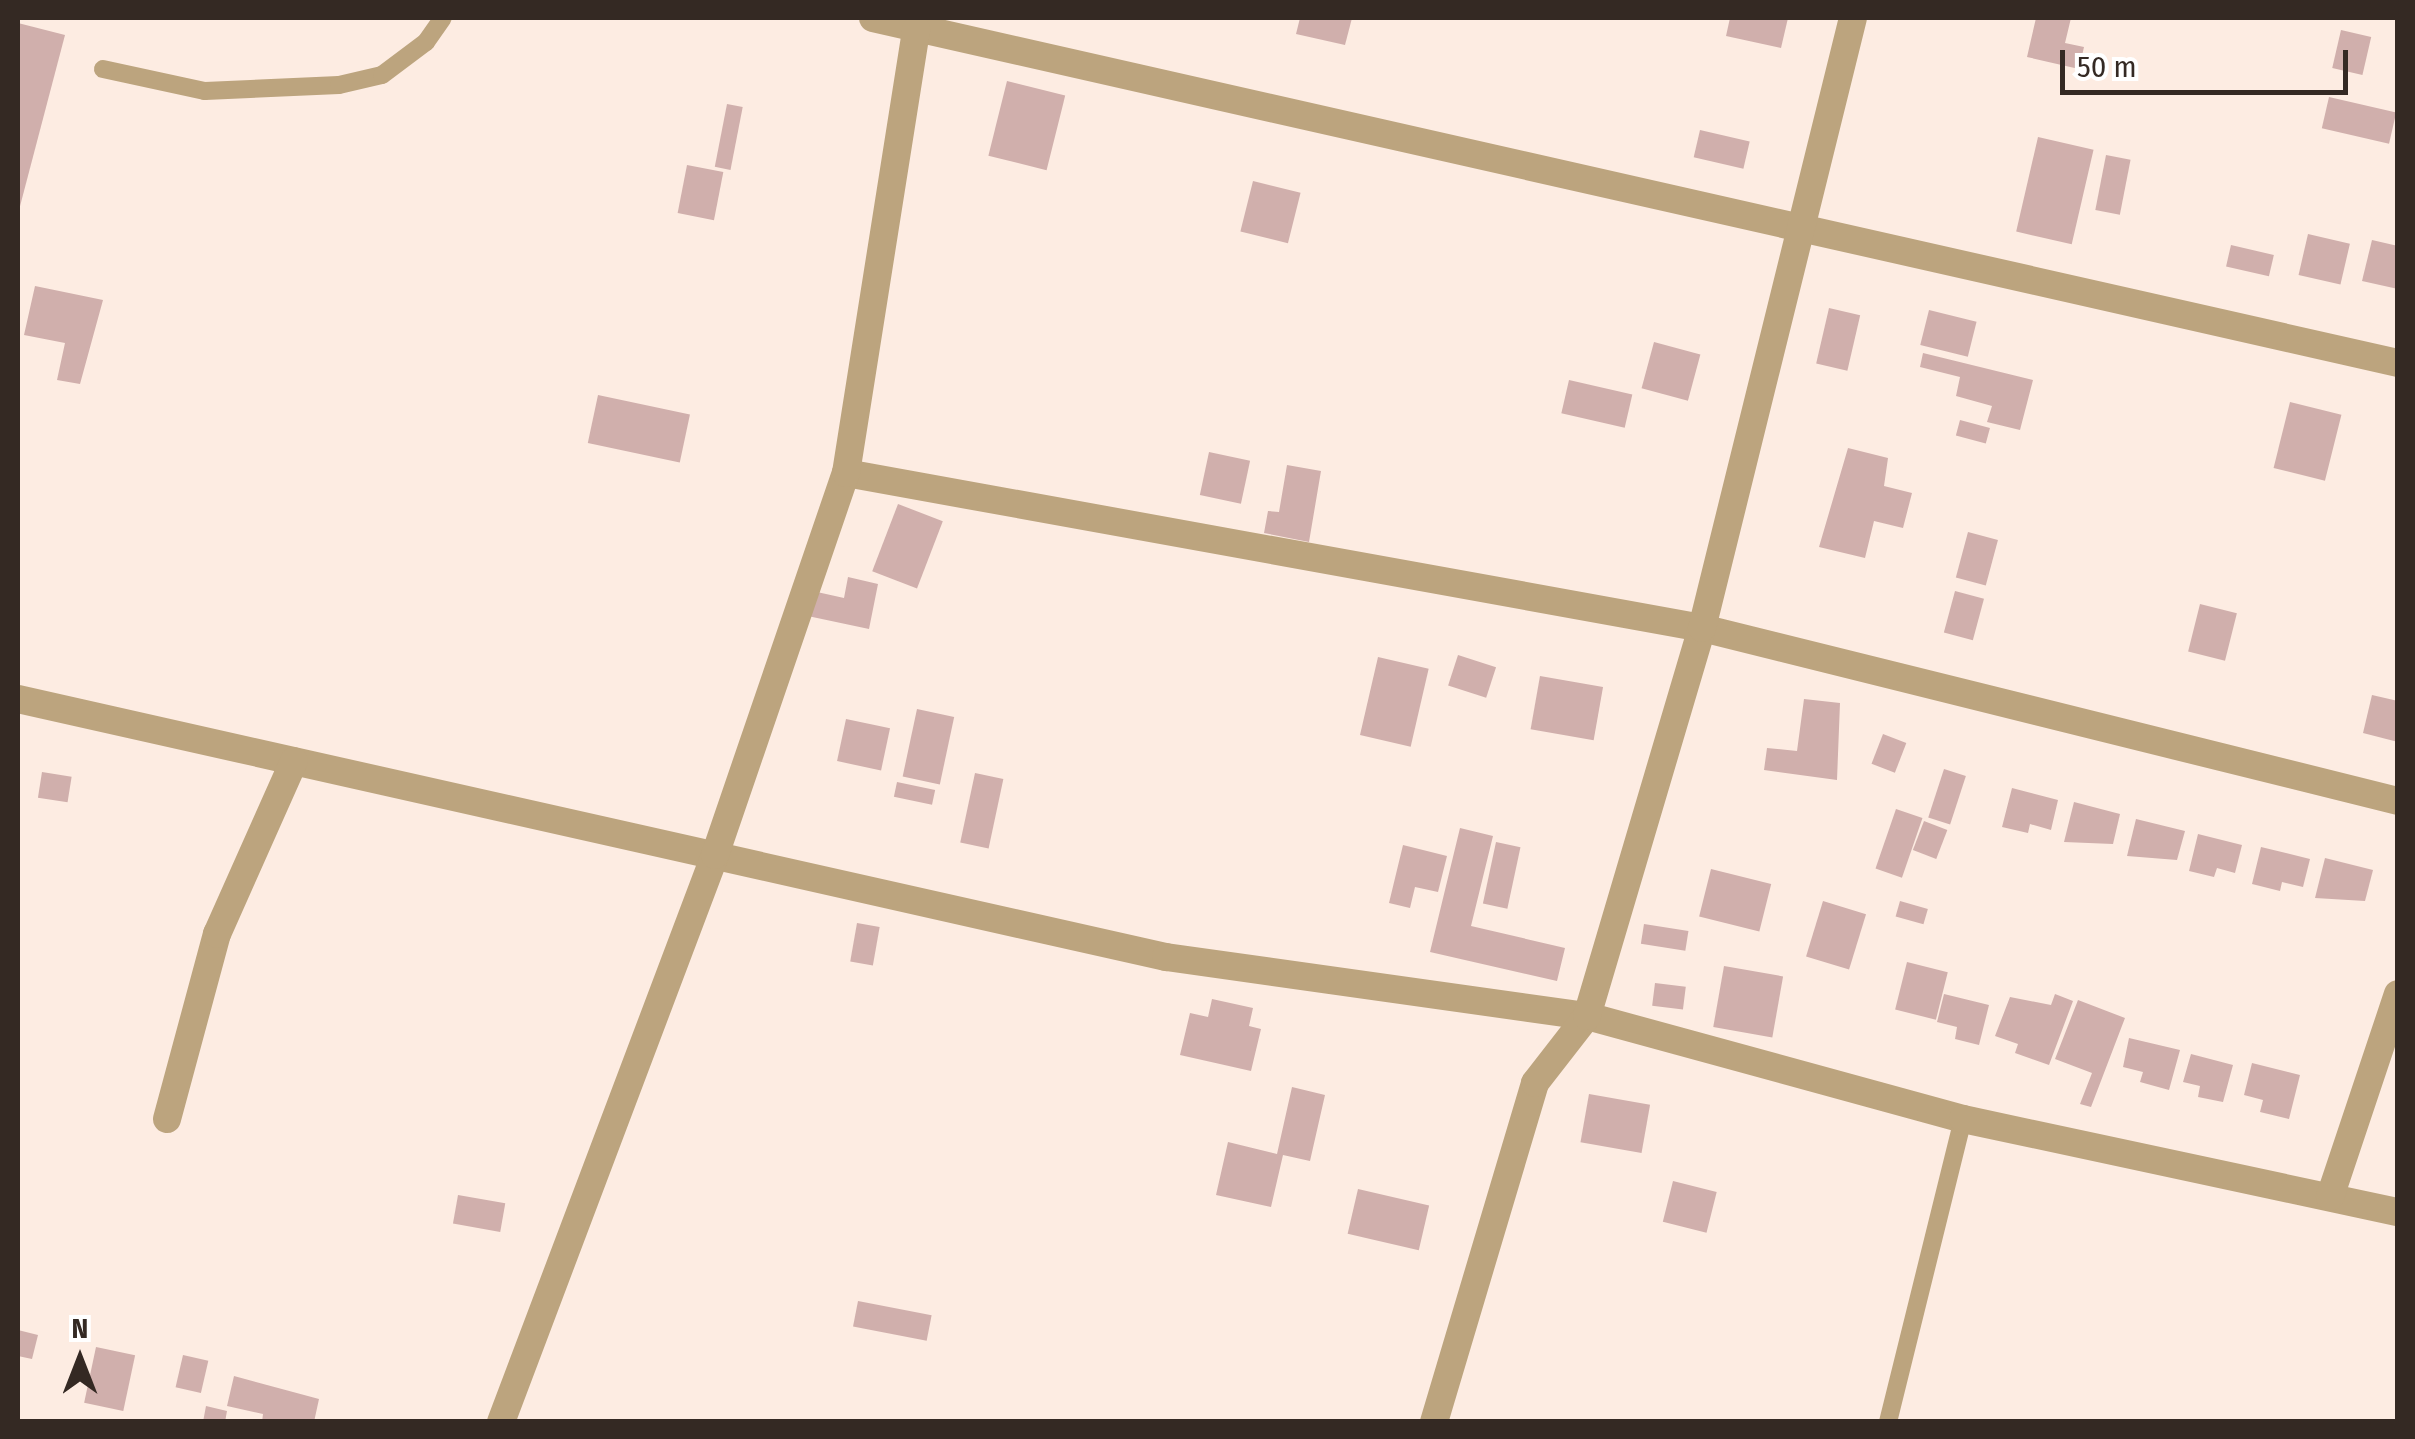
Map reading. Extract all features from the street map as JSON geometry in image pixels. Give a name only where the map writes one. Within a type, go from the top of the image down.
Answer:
[{"type":"street","points":[[873,18],[1804,234],[2398,363]]},
{"type":"street","points":[[1434,1422],[1535,1082],[1587,1016],[1702,628],[1804,234],[1853,18]]},
{"type":"street","points":[[502,1422],[715,855],[846,473],[916,29]]},
{"type":"street","points":[[846,473],[1702,628],[2398,801]]},
{"type":"street","points":[[18,699],[1166,957],[1587,1016],[1963,1119],[2398,1212]]},
{"type":"street","points":[[168,1120],[217,934],[294,761]]},
{"type":"street","points":[[2330,1197],[2398,994]]},
{"type":"lane","points":[[103,70],[205,91],[340,85],[382,74],[426,42],[442,18]]},
{"type":"lane","points":[[1888,1422],[1963,1119]]},
{"type":"building","points":[[1300,18],[1352,18],[1345,45],[1296,34]]},
{"type":"building","points":[[1730,18],[1788,18],[1781,48],[1726,36]]},
{"type":"building","points":[[2036,18],[2071,18],[2065,43],[2084,47],[2079,69],[2027,57]]},
{"type":"building","points":[[18,23],[65,35],[19,210],[18,210]]},
{"type":"building","points":[[2341,30],[2371,37],[2362,75],[2332,68]]},
{"type":"building","points":[[1007,81],[1065,96],[1047,170],[988,156]]},
{"type":"building","points":[[2329,97],[2396,113],[2389,144],[2322,128]]},
{"type":"building","points":[[727,104],[743,107],[730,170],[715,167]]},
{"type":"building","points":[[1700,130],[1750,141],[1743,169],[1694,157]]},
{"type":"building","points":[[2038,137],[2094,150],[2072,244],[2016,232]]},
{"type":"building","points":[[2106,155],[2131,160],[2120,215],[2095,210]]},
{"type":"building","points":[[687,165],[723,172],[714,220],[678,213]]},
{"type":"building","points":[[1253,181],[1301,193],[1288,243],[1240,231]]},
{"type":"building","points":[[2308,234],[2350,244],[2340,285],[2299,275]]},
{"type":"building","points":[[2372,240],[2398,246],[2398,289],[2362,281]]},
{"type":"building","points":[[2231,245],[2274,255],[2269,276],[2226,266]]},
{"type":"building","points":[[35,286],[103,300],[80,384],[57,380],[65,343],[24,335]]},
{"type":"building","points":[[1829,308],[1860,315],[1847,371],[1816,364]]},
{"type":"building","points":[[1929,310],[1977,322],[1968,357],[1920,345]]},
{"type":"building","points":[[1654,342],[1700,354],[1688,401],[1642,388]]},
{"type":"building","points":[[1923,353],[2033,380],[2020,430],[1987,422],[1992,406],[1956,396],[1960,377],[1920,367]]},
{"type":"building","points":[[1569,380],[1632,395],[1625,428],[1561,413]]},
{"type":"building","points":[[598,395],[690,415],[680,462],[588,443]]},
{"type":"building","points":[[2290,402],[2341,415],[2325,481],[2274,468]]},
{"type":"building","points":[[1960,420],[1990,428],[1986,443],[1956,435]]},
{"type":"building","points":[[1848,448],[1888,458],[1884,486],[1912,493],[1903,528],[1874,521],[1865,558],[1819,547]]},
{"type":"building","points":[[1209,452],[1250,461],[1241,504],[1200,495]]},
{"type":"building","points":[[1287,465],[1321,471],[1309,542],[1264,533],[1268,511],[1279,512]]},
{"type":"building","points":[[898,504],[943,521],[917,588],[872,571]]},
{"type":"building","points":[[1968,532],[1998,540],[1986,585],[1956,577]]},
{"type":"building","points":[[848,577],[878,584],[869,629],[803,615],[808,590],[844,598]]},
{"type":"building","points":[[1955,591],[1984,599],[1973,640],[1944,633]]},
{"type":"building","points":[[2200,604],[2237,613],[2225,661],[2188,652]]},
{"type":"building","points":[[1458,655],[1496,667],[1486,698],[1448,685]]},
{"type":"building","points":[[1378,657],[1429,669],[1411,747],[1360,735]]},
{"type":"building","points":[[1540,676],[1603,687],[1594,740],[1531,729]]},
{"type":"building","points":[[2372,695],[2398,701],[2398,742],[2363,733]]},
{"type":"building","points":[[1804,699],[1840,703],[1837,780],[1764,770],[1767,748],[1797,751]]},
{"type":"building","points":[[917,709],[954,717],[940,784],[903,776]]},
{"type":"building","points":[[846,719],[890,728],[881,770],[837,761]]},
{"type":"building","points":[[1883,734],[1906,743],[1895,773],[1872,764]]},
{"type":"building","points":[[1944,769],[1966,776],[1950,825],[1928,818]]},
{"type":"building","points":[[42,772],[72,777],[68,802],[38,798]]},
{"type":"building","points":[[975,773],[1003,779],[989,848],[960,842]]},
{"type":"building","points":[[897,782],[935,790],[932,805],[894,797]]},
{"type":"building","points":[[2012,788],[2058,800],[2051,830],[2030,824],[2028,833],[2002,827]]},
{"type":"building","points":[[2074,802],[2120,814],[2113,844],[2064,842]]},
{"type":"building","points":[[1896,809],[1922,818],[1902,878],[1875,869]]},
{"type":"building","points":[[2136,819],[2185,831],[2177,860],[2127,856]]},
{"type":"building","points":[[1924,821],[1947,830],[1936,859],[1913,850]]},
{"type":"building","points":[[1460,828],[1493,836],[1471,926],[1565,948],[1557,981],[1430,952]]},
{"type":"building","points":[[2198,834],[2242,845],[2235,873],[2217,868],[2214,877],[2189,871]]},
{"type":"building","points":[[1496,842],[1520,847],[1507,909],[1483,904]]},
{"type":"building","points":[[1403,845],[1447,856],[1438,892],[1415,887],[1410,908],[1389,903]]},
{"type":"building","points":[[2261,847],[2310,859],[2303,887],[2282,882],[2280,891],[2252,884]]},
{"type":"building","points":[[2325,858],[2373,870],[2365,901],[2315,898]]},
{"type":"building","points":[[1711,869],[1771,884],[1759,932],[1699,917]]},
{"type":"building","points":[[1823,901],[1866,914],[1849,970],[1806,956]]},
{"type":"building","points":[[1900,901],[1928,909],[1923,924],[1896,916]]},
{"type":"building","points":[[857,923],[880,927],[873,965],[850,961]]},
{"type":"building","points":[[1644,924],[1688,931],[1685,951],[1641,944]]},
{"type":"building","points":[[1907,962],[1948,972],[1936,1020],[1895,1010]]},
{"type":"building","points":[[1724,966],[1783,976],[1772,1037],[1713,1027]]},
{"type":"building","points":[[1655,983],[1686,987],[1683,1010],[1652,1006]]},
{"type":"building","points":[[1944,994],[1989,1005],[1979,1045],[1955,1039],[1957,1027],[1937,1022]]},
{"type":"building","points":[[2055,994],[2073,1001],[2049,1065],[2015,1053],[2018,1044],[1995,1036],[2010,997],[2051,1005]]},
{"type":"building","points":[[1212,999],[1253,1008],[1249,1026],[1261,1029],[1251,1071],[1180,1055],[1190,1013],[1208,1017]]},
{"type":"building","points":[[2078,1000],[2125,1018],[2091,1107],[2080,1104],[2092,1073],[2055,1059]]},
{"type":"building","points":[[2129,1038],[2180,1050],[2169,1090],[2140,1082],[2143,1072],[2123,1067]]},
{"type":"building","points":[[2191,1054],[2233,1065],[2223,1102],[2198,1097],[2200,1086],[2183,1082]]},
{"type":"building","points":[[2252,1063],[2300,1075],[2289,1119],[2260,1112],[2263,1100],[2244,1095]]},
{"type":"building","points":[[1292,1087],[1325,1095],[1310,1161],[1283,1155],[1271,1207],[1216,1195],[1228,1142],[1277,1154]]},
{"type":"building","points":[[1589,1094],[1650,1105],[1642,1153],[1580,1142]]},
{"type":"building","points":[[1673,1181],[1717,1192],[1707,1233],[1663,1222]]},
{"type":"building","points":[[1358,1189],[1429,1205],[1419,1250],[1348,1234]]},
{"type":"building","points":[[458,1195],[505,1203],[500,1232],[453,1224]]},
{"type":"building","points":[[858,1301],[932,1315],[927,1341],[853,1327]]},
{"type":"building","points":[[18,1330],[38,1335],[32,1359],[18,1356]]},
{"type":"building","points":[[96,1347],[135,1355],[123,1411],[84,1403]]},
{"type":"building","points":[[183,1355],[208,1361],[201,1393],[176,1387]]},
{"type":"building","points":[[234,1376],[319,1399],[314,1422],[262,1422],[263,1414],[227,1406]]},
{"type":"building","points":[[206,1406],[227,1411],[225,1422],[203,1422]]}]
